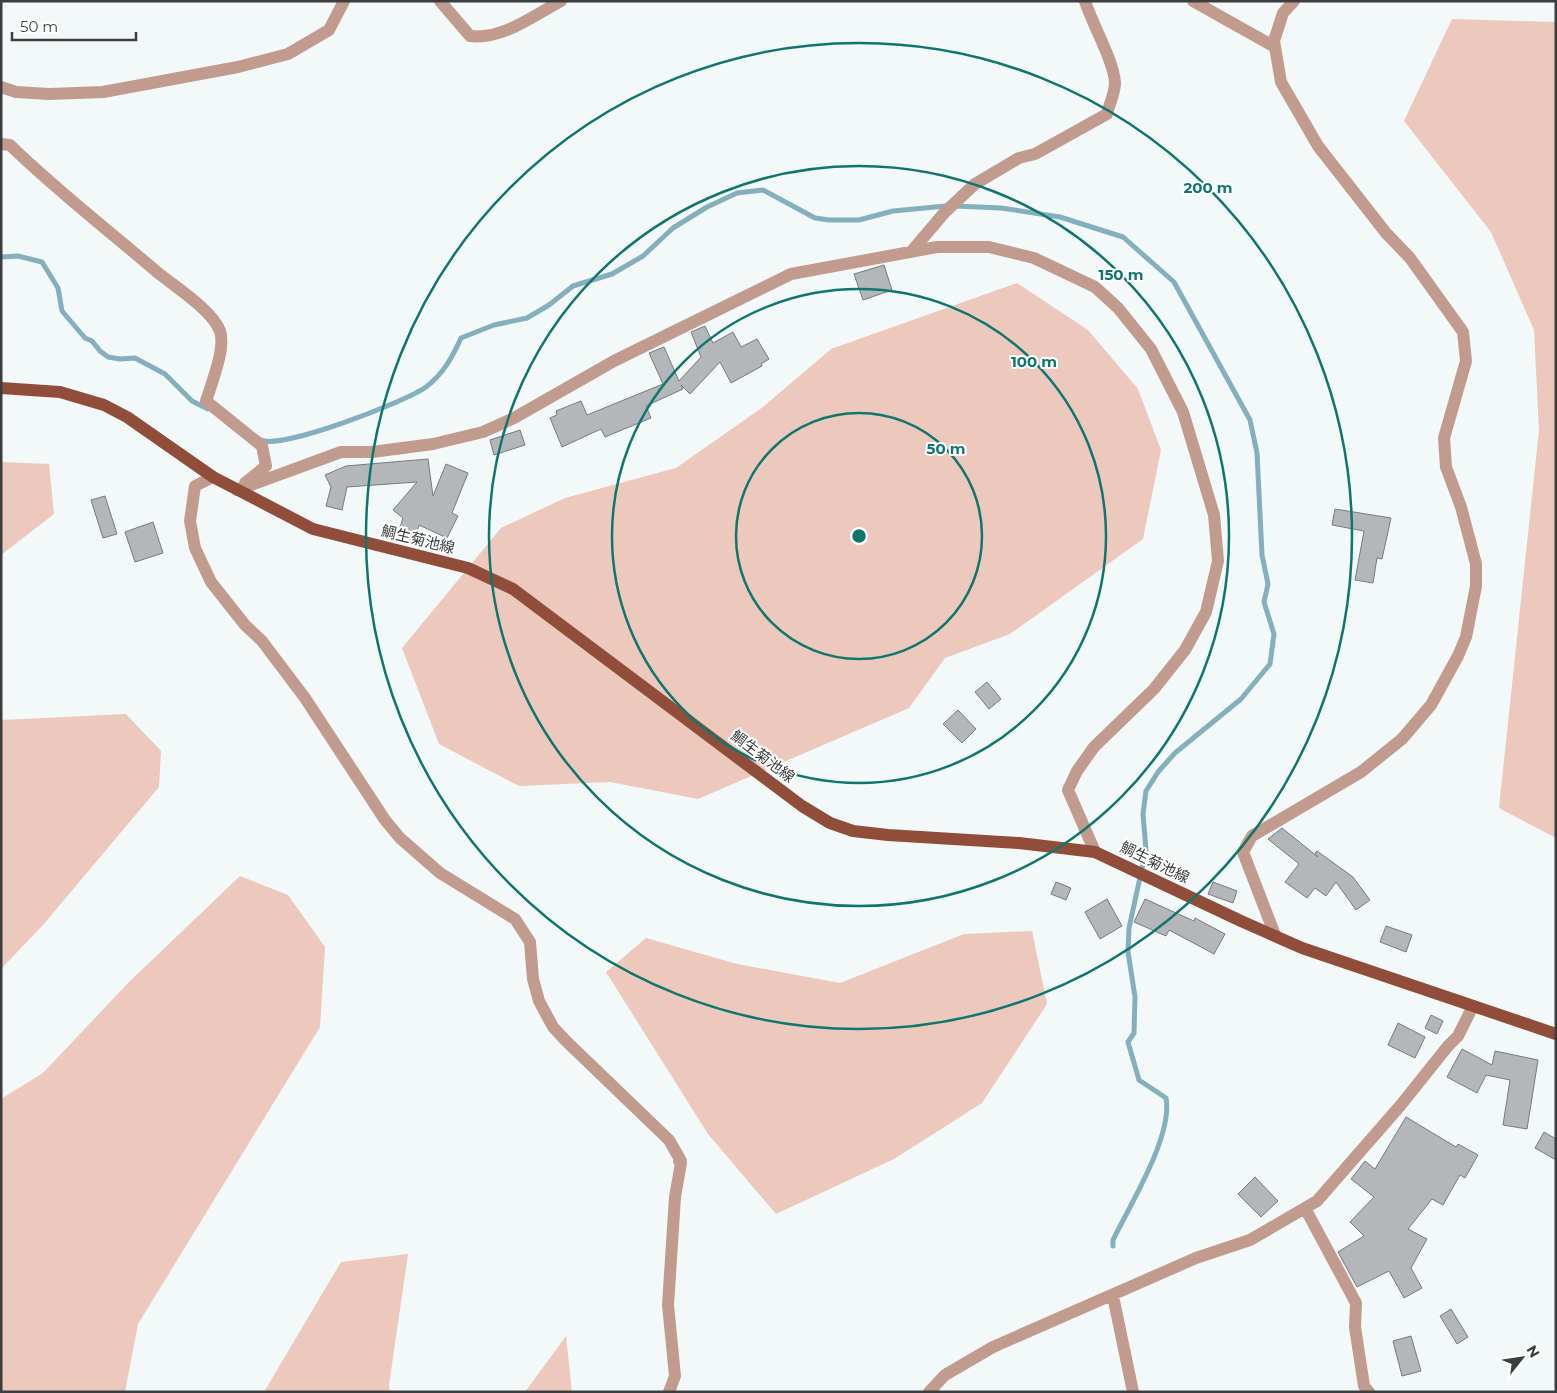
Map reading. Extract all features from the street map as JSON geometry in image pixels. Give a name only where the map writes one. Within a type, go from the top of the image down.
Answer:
[{"type":"main road","name":"鯛生菊池線","points":[[1,388],[60,392],[104,405],[127,417],[213,477],[313,529],[468,568],[513,589],[802,806],[830,823],[853,831],[888,835],[1019,843],[1095,852],[1241,922],[1302,948],[1556,1034]]},
{"type":"street","points":[[1,88],[16,92],[49,94],[103,92],[238,67],[288,54],[329,30],[344,1]]},
{"type":"street","points":[[440,1],[470,36],[485,38],[500,33],[561,1]]},
{"type":"street","points":[[911,252],[945,212],[975,184],[1019,158],[1035,154],[1107,114],[1115,84],[1086,1]]},
{"type":"street","points":[[1193,1],[1275,48]]},
{"type":"street","points":[[1275,935],[1244,852],[1252,836],[1361,772],[1402,739],[1431,705],[1458,656],[1466,637],[1476,586],[1476,564],[1460,506],[1446,467],[1444,438],[1466,361],[1463,332],[1410,258],[1386,233],[1318,146],[1281,82],[1274,42],[1282,13],[1294,1]]},
{"type":"street","points":[[1,144],[10,145],[50,184],[106,227],[201,307],[220,332],[220,358],[206,401],[262,446],[266,466],[237,490]]},
{"type":"street","points":[[237,490],[341,452],[372,452],[434,444],[484,432],[514,418],[614,361],[790,274],[936,247],[988,247],[1034,258],[1095,287],[1118,308],[1151,349],[1186,422],[1214,515],[1218,561],[1206,612],[1185,650],[1154,689],[1094,747],[1077,771],[1068,790],[1095,852]]},
{"type":"street","points":[[213,477],[195,486],[190,521],[195,548],[211,582],[306,698],[384,820],[400,838],[440,873],[515,919],[530,942],[533,980],[539,1001],[553,1026],[566,1041],[669,1140],[681,1161],[679,1160],[675,1197],[668,1306],[675,1376],[669,1392]]},
{"type":"street","points":[[929,1392],[945,1375],[993,1347],[1196,1258],[1250,1240],[1317,1201],[1395,1113],[1458,1036],[1473,1006]]},
{"type":"street","points":[[1305,1208],[1356,1303],[1355,1327],[1364,1386],[1369,1392]]},
{"type":"street","points":[[1113,1296],[1134,1392]]},
{"type":"shaded area","points":[[1452,19],[1556,22],[1556,838],[1499,808],[1539,430],[1534,330],[1491,232],[1404,121]]},
{"type":"shaded area","points":[[1017,283],[1088,330],[1138,389],[1161,450],[1143,539],[1010,634],[945,658],[909,708],[698,799],[610,782],[519,786],[439,744],[402,648],[501,528],[565,498],[676,468],[763,407],[831,349]]},
{"type":"shaded area","points":[[1,462],[49,464],[54,514],[1,555]]},
{"type":"shaded area","points":[[126,714],[161,751],[159,787],[43,925],[1,969],[1,720]]},
{"type":"shaded area","points":[[240,876],[288,895],[325,947],[320,1027],[138,1324],[125,1392],[1,1392],[1,1099],[43,1073],[129,982]]},
{"type":"shaded area","points":[[1032,931],[1047,1004],[982,1103],[894,1159],[776,1214],[708,1134],[606,972],[646,938],[737,964],[840,983],[964,934]]},
{"type":"shaded area","points":[[408,1254],[389,1385],[390,1392],[264,1392],[341,1262]]},
{"type":"shaded area","points":[[566,1336],[572,1392],[525,1392]]},
{"type":"building","points":[[884,265],[892,290],[863,300],[854,274]]},
{"type":"building","points":[[705,326],[713,343],[733,332],[741,347],[757,339],[769,359],[761,364],[762,366],[731,383],[720,362],[690,394],[681,385],[683,389],[646,406],[651,418],[605,437],[601,429],[562,447],[550,418],[557,415],[556,411],[581,401],[587,415],[663,384],[649,353],[664,347],[679,381],[701,357],[691,332]]},
{"type":"building","points":[[520,430],[525,445],[494,455],[490,440]]},
{"type":"building","points":[[428,459],[433,496],[446,464],[468,473],[452,513],[458,516],[447,538],[419,525],[414,541],[397,537],[403,518],[393,510],[417,482],[347,487],[342,510],[326,506],[331,487],[325,475],[346,466]]},
{"type":"building","points":[[105,496],[117,534],[103,538],[91,500]]},
{"type":"building","points":[[1335,509],[1391,518],[1382,559],[1377,558],[1373,583],[1355,580],[1364,531],[1332,525]]},
{"type":"building","points":[[153,522],[163,553],[135,562],[125,532]]},
{"type":"building","points":[[987,682],[1001,699],[989,709],[975,692]]},
{"type":"building","points":[[958,710],[976,729],[962,743],[943,724]]},
{"type":"building","points":[[1282,828],[1318,857],[1315,853],[1317,851],[1353,877],[1370,900],[1356,910],[1336,882],[1326,896],[1315,888],[1307,898],[1285,882],[1299,864],[1268,839]]},
{"type":"building","points":[[1056,882],[1071,888],[1066,900],[1051,894]]},
{"type":"building","points":[[1213,882],[1237,891],[1233,903],[1208,894]]},
{"type":"building","points":[[1107,899],[1122,926],[1100,939],[1085,912]]},
{"type":"building","points":[[1145,899],[1194,921],[1195,918],[1225,934],[1214,954],[1169,930],[1166,936],[1134,922]]},
{"type":"building","points":[[1386,926],[1412,935],[1406,952],[1380,942]]},
{"type":"building","points":[[1431,1015],[1443,1021],[1437,1034],[1425,1028]]},
{"type":"building","points":[[1398,1023],[1425,1037],[1415,1058],[1388,1045]]},
{"type":"building","points":[[1462,1049],[1492,1065],[1495,1051],[1538,1060],[1527,1129],[1503,1125],[1510,1080],[1486,1075],[1477,1093],[1447,1077]]},
{"type":"building","points":[[1406,1117],[1456,1147],[1458,1144],[1478,1155],[1465,1178],[1460,1175],[1443,1205],[1432,1199],[1408,1229],[1427,1239],[1411,1268],[1422,1288],[1404,1298],[1389,1271],[1357,1287],[1338,1252],[1364,1236],[1350,1222],[1374,1197],[1351,1179],[1365,1161],[1375,1169]]},
{"type":"building","points":[[1544,1132],[1556,1139],[1556,1160],[1535,1148]]},
{"type":"building","points":[[1255,1177],[1278,1201],[1261,1217],[1238,1194]]},
{"type":"building","points":[[1451,1309],[1468,1337],[1457,1344],[1440,1316]]},
{"type":"building","points":[[1411,1336],[1421,1371],[1402,1376],[1393,1341]]},
{"type":"waterway","points":[[261,440],[273,441],[316,432],[370,413],[414,394],[426,387],[442,371],[461,338],[494,325],[527,318],[549,305],[573,286],[612,274],[643,256],[673,228],[707,207],[737,193],[763,190],[815,218],[829,220],[859,220],[893,211],[946,206]]},
{"type":"waterway","points":[[955,206],[1001,208],[1060,217],[1123,237],[1174,282],[1250,420],[1257,453],[1262,555],[1268,584],[1264,602],[1274,634],[1270,664],[1241,699],[1175,753],[1158,772],[1146,791],[1143,814],[1146,850],[1129,928],[1128,952],[1135,997],[1134,1033],[1128,1042],[1139,1080],[1166,1098],[1166,1114],[1157,1150],[1113,1240],[1113,1246]]},
{"type":"waterway","points":[[1,257],[18,256],[42,262],[58,288],[62,311],[85,338],[92,341],[108,357],[120,359],[135,358],[165,374],[192,401],[208,409]]}]
